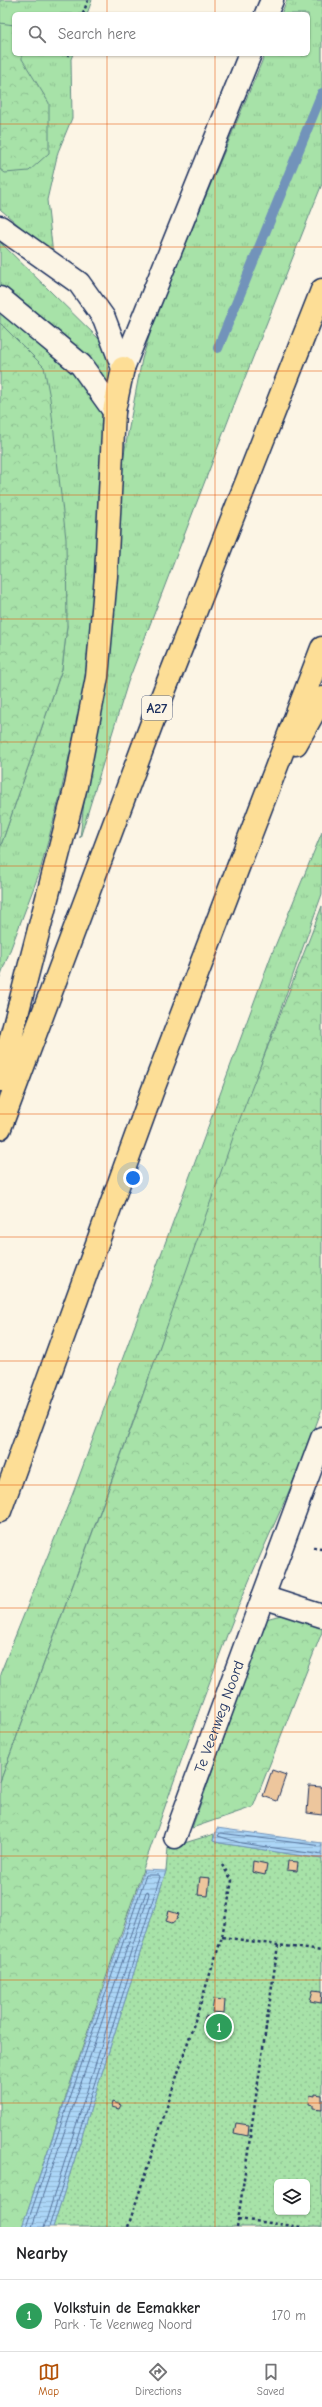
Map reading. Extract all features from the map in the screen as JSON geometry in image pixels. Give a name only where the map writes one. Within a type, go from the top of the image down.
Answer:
[{"type":"highway","name":"A27","points":[[0,1128],[159,705],[322,290]]},
{"type":"highway","points":[[0,1080],[76,786],[97,676],[106,576],[114,411],[123,368]]},
{"type":"highway","points":[[0,1511],[142,1121],[256,817],[322,648]]},
{"type":"highway","points":[[256,817],[322,698]]},
{"type":"street","points":[[267,12],[272,0]]},
{"type":"street","points":[[123,368],[249,56]]},
{"type":"street","points":[[0,228],[79,283],[104,318],[123,368]]},
{"type":"street","points":[[0,298],[81,366],[114,411]]},
{"type":"street","name":"Te Veenweg Noord","points":[[175,1837],[322,1438]]},
{"type":"street","points":[[263,1598],[322,1616]]},
{"type":"path","points":[[84,12],[88,0]]},
{"type":"path","points":[[128,2227],[222,1938],[232,1880],[222,1865]]},
{"type":"path","points":[[222,1938],[322,1951]]},
{"type":"path","points":[[237,2227],[278,1945]]},
{"type":"path","points":[[238,2219],[302,2227]]},
{"type":"green space","points":[[0,0],[92,0],[88,12],[12,12],[12,56],[72,56],[72,118],[58,152],[47,200],[53,255],[0,209]]},
{"type":"green space","points":[[287,0],[322,0],[322,184],[236,400],[128,682],[80,838],[84,802],[104,699],[117,491],[142,359],[155,318],[264,56],[310,56],[310,12],[282,12]]},
{"type":"green space","points":[[0,23],[12,25],[12,56],[22,56],[22,59],[49,103],[49,153],[29,171],[5,173],[0,169]]},
{"type":"green space","points":[[0,242],[100,340],[107,359],[110,378],[104,421],[90,645],[80,709],[60,796],[40,871],[0,977],[0,848],[62,669],[67,626],[13,336],[0,323]]},
{"type":"green space","points":[[0,323],[44,367],[50,398],[66,539],[67,626],[62,669],[0,848]]},
{"type":"green space","points":[[322,832],[322,894],[129,1433],[0,1782],[0,1674],[73,1493],[271,956]]},
{"type":"green space","points":[[322,906],[322,1409],[300,1466],[238,1606],[200,1708],[122,1930],[22,2227],[0,2227],[0,1782],[132,1426],[236,1129]]},
{"type":"green space","points":[[288,1613],[298,1615],[322,1627],[322,1632],[253,1807],[192,1828],[266,1619]]},
{"type":"green space","points":[[214,1834],[213,1841],[220,1843],[322,1859],[322,2227],[53,2227],[166,1871],[168,1848]]},
{"type":"water","points":[[217,1828],[322,1843],[322,1859],[213,1841]]},
{"type":"water","points":[[144,1870],[166,1871],[53,2227],[22,2227]]},
{"type":"building","points":[[272,1770],[286,1775],[277,1801],[263,1796]]},
{"type":"building","points":[[309,1786],[322,1787],[322,1815],[307,1813]]},
{"type":"building","points":[[253,1861],[267,1864],[265,1875],[252,1872]]},
{"type":"building","points":[[288,1861],[298,1862],[297,1871],[287,1870]]},
{"type":"building","points":[[200,1877],[210,1878],[208,1896],[198,1895]]},
{"type":"building","points":[[169,1911],[179,1914],[177,1919],[172,1923],[166,1921]]},
{"type":"building","points":[[313,1990],[322,1991],[321,2003],[310,2001]]},
{"type":"building","points":[[214,1999],[225,2000],[224,2013],[212,2012]]},
{"type":"building","points":[[205,2016],[221,2019],[219,2030],[203,2027]]},
{"type":"building","points":[[315,2094],[322,2095],[322,2109],[313,2108],[313,2105],[309,2104],[310,2095],[315,2096]]},
{"type":"building","points":[[113,2102],[121,2105],[119,2109],[112,2107]]},
{"type":"building","points":[[236,2123],[249,2125],[248,2136],[234,2133]]},
{"type":"waterway","points":[[218,348],[322,93]]},
{"type":"place","name":"Volkstuin de Eemakker","points":[[219,2027]]}]
